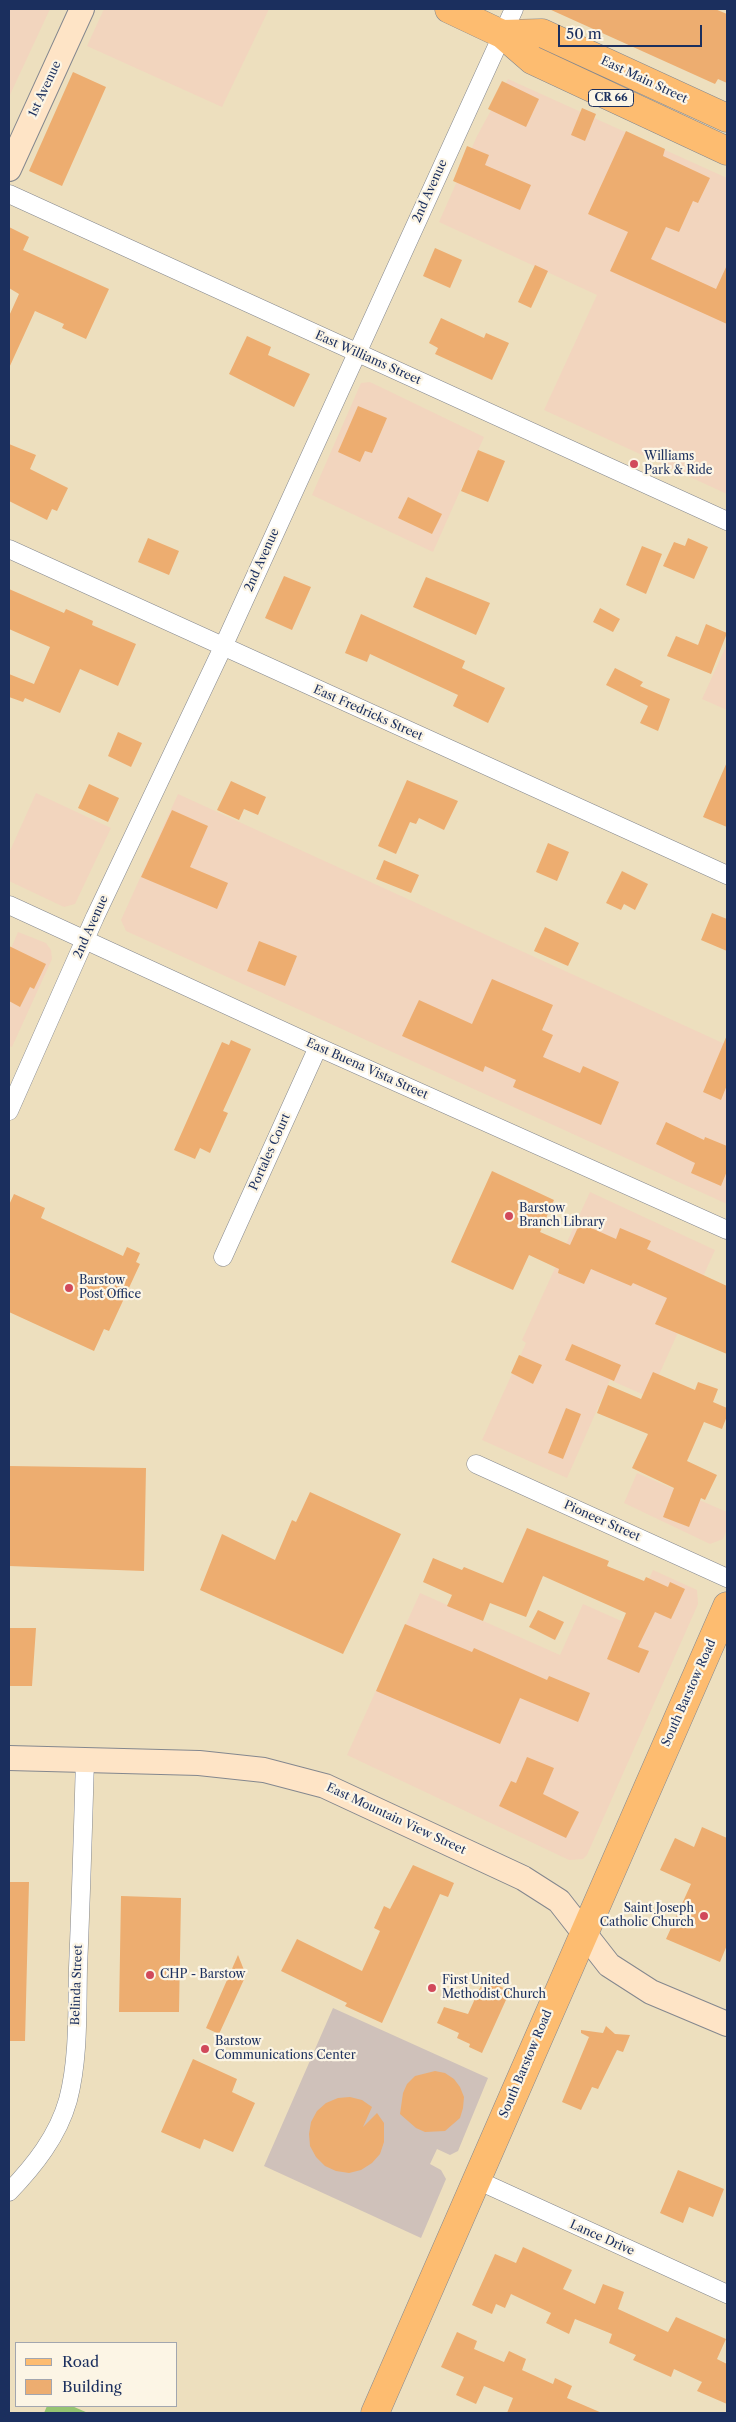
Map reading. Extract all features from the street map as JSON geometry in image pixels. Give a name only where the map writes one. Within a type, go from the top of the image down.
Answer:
[{"type":"main road","name":"East Main Street","points":[[449,9],[502,34],[532,60],[727,151]]},
{"type":"main road","name":"East Main Street","points":[[502,34],[542,34],[727,118]]},
{"type":"main road","name":"South Barstow Road","points":[[380,2412],[583,1933],[727,1606]]},
{"type":"street","name":"1st Avenue","points":[[9,169],[82,9]]},
{"type":"street","name":"2nd Avenue","points":[[9,1111],[85,940],[223,647],[514,9]]},
{"type":"street","name":"East Williams Street","points":[[9,194],[727,521]]},
{"type":"street","name":"East Fredricks Street","points":[[9,549],[727,875]]},
{"type":"street","name":"East Buena Vista Street","points":[[9,905],[318,1048],[727,1230]]},
{"type":"street","name":"Portales Court","points":[[223,1257],[318,1048]]},
{"type":"street","name":"Pioneer Street","points":[[476,1464],[727,1578]]},
{"type":"street","name":"East Mountain View Street","points":[[9,1758],[199,1763],[264,1770],[325,1786],[523,1878],[559,1901],[610,1965],[651,1992],[727,2024]]},
{"type":"street","name":"Belinda Street","points":[[9,2192],[29,2171],[49,2143],[67,2102],[72,2074],[76,2020],[85,1760]]},
{"type":"street","name":"Lance Drive","points":[[477,2180],[727,2294]]},
{"type":"shaded area","points":[[9,9],[50,9],[9,97]]},
{"type":"shaded area","points":[[104,9],[269,9],[222,107],[87,46]]},
{"type":"shaded area","points":[[508,79],[727,178],[727,494],[544,410],[597,295],[439,222],[477,136]]},
{"type":"shaded area","points":[[370,382],[484,437],[433,552],[312,495],[361,383]]},
{"type":"shaded area","points":[[727,644],[727,710],[702,699]]},
{"type":"shaded area","points":[[36,793],[111,828],[75,904],[64,907],[9,881],[9,853]]},
{"type":"shaded area","points":[[178,794],[727,1045],[727,1204],[126,931],[121,920]]},
{"type":"shaded area","points":[[18,932],[46,943],[51,950],[52,959],[12,1047],[9,1046],[9,953]]},
{"type":"shaded area","points":[[590,1192],[715,1250],[649,1397],[610,1380],[567,1478],[482,1440],[526,1343],[522,1340]]},
{"type":"shaded area","points":[[637,1473],[727,1512],[727,1529],[723,1539],[710,1544],[624,1503]]},
{"type":"shaded area","points":[[653,1570],[697,1590],[698,1604],[587,1855],[583,1859],[569,1860],[347,1755],[420,1593],[560,1655],[583,1604],[628,1624]]},
{"type":"shaded area","points":[[333,2008],[488,2078],[458,2151],[450,2155],[437,2149],[430,2164],[441,2170],[446,2179],[421,2238],[264,2166]]},
{"type":"green space","points":[[47,2407],[74,2407],[88,2413],[44,2413]]},
{"type":"building","points":[[549,9],[715,9],[727,14],[727,83],[718,79],[715,84]]},
{"type":"building","points":[[73,72],[106,87],[62,186],[29,171]]},
{"type":"building","points":[[502,81],[539,99],[526,127],[488,109]]},
{"type":"building","points":[[582,108],[596,114],[585,141],[571,135]]},
{"type":"building","points":[[626,131],[665,149],[663,156],[710,178],[698,203],[693,201],[679,232],[666,227],[651,259],[716,289],[727,265],[727,324],[610,271],[628,232],[588,214]]},
{"type":"building","points":[[467,146],[489,155],[485,165],[531,185],[520,210],[453,181]]},
{"type":"building","points":[[9,227],[29,237],[23,250],[109,289],[86,339],[62,328],[64,324],[35,311],[9,368],[9,316],[19,294],[9,288]]},
{"type":"building","points":[[435,248],[462,260],[450,288],[423,276]]},
{"type":"building","points":[[535,265],[548,271],[531,308],[518,302]]},
{"type":"building","points":[[441,318],[484,338],[486,333],[509,343],[492,380],[435,354],[438,348],[429,343]]},
{"type":"building","points":[[247,336],[271,347],[268,355],[310,374],[294,407],[229,374]]},
{"type":"building","points":[[358,406],[387,418],[372,453],[365,451],[360,462],[338,452]]},
{"type":"building","points":[[9,444],[36,455],[30,469],[68,488],[57,511],[52,509],[47,520],[9,501]]},
{"type":"building","points":[[478,450],[505,461],[488,502],[461,491]]},
{"type":"building","points":[[408,497],[442,514],[432,534],[398,518]]},
{"type":"building","points":[[148,538],[179,551],[169,575],[138,562]]},
{"type":"building","points":[[688,538],[708,547],[694,579],[663,566],[674,542],[685,546]]},
{"type":"building","points":[[642,546],[662,554],[646,594],[626,585]]},
{"type":"building","points":[[284,576],[311,587],[292,630],[265,618]]},
{"type":"building","points":[[426,577],[490,603],[476,635],[413,607]]},
{"type":"building","points":[[9,589],[64,613],[66,609],[93,621],[92,625],[136,644],[118,686],[80,669],[60,713],[25,698],[23,702],[9,697],[9,674],[34,684],[50,647],[9,629]]},
{"type":"building","points":[[600,608],[620,619],[613,632],[593,622]]},
{"type":"building","points":[[361,614],[465,661],[462,668],[505,688],[488,723],[453,706],[458,695],[370,654],[367,662],[345,653]]},
{"type":"building","points":[[706,624],[727,633],[711,674],[667,656],[676,636],[698,645]]},
{"type":"building","points":[[615,668],[643,682],[640,686],[670,699],[658,731],[640,723],[648,706],[606,685]]},
{"type":"building","points":[[118,732],[142,743],[131,767],[108,756]]},
{"type":"building","points":[[727,762],[727,827],[703,817]]},
{"type":"building","points":[[407,780],[458,801],[444,830],[419,818],[416,824],[410,822],[396,854],[378,846]]},
{"type":"building","points":[[231,781],[266,797],[258,815],[244,809],[239,820],[217,810]]},
{"type":"building","points":[[89,784],[119,798],[108,822],[78,808]]},
{"type":"building","points":[[172,810],[208,826],[190,867],[228,883],[217,909],[141,877]]},
{"type":"building","points":[[548,843],[569,852],[557,881],[536,872]]},
{"type":"building","points":[[384,860],[419,875],[411,893],[376,879]]},
{"type":"building","points":[[622,871],[648,884],[635,910],[624,904],[621,910],[606,903]]},
{"type":"building","points":[[712,913],[727,919],[727,951],[701,940]]},
{"type":"building","points":[[545,927],[579,943],[568,966],[534,951]]},
{"type":"building","points":[[259,941],[297,956],[285,986],[247,971]]},
{"type":"building","points":[[9,946],[46,964],[34,989],[30,987],[20,1007],[9,1001]]},
{"type":"building","points":[[492,979],[553,1005],[542,1030],[553,1035],[543,1057],[580,1073],[583,1066],[619,1082],[601,1125],[513,1087],[516,1080],[485,1066],[483,1072],[402,1036],[419,1000],[472,1024]]},
{"type":"building","points":[[727,1035],[727,1085],[721,1100],[703,1092]]},
{"type":"building","points":[[231,1040],[251,1049],[223,1111],[228,1113],[210,1153],[200,1148],[195,1159],[174,1150],[222,1042],[229,1045]]},
{"type":"building","points":[[666,1122],[704,1140],[705,1137],[727,1146],[727,1171],[721,1186],[691,1173],[695,1163],[656,1144]]},
{"type":"building","points":[[492,1171],[554,1200],[540,1232],[570,1245],[580,1223],[616,1239],[620,1228],[651,1241],[647,1249],[727,1286],[727,1354],[655,1324],[667,1298],[633,1283],[631,1286],[591,1269],[584,1284],[558,1273],[559,1269],[529,1255],[513,1290],[451,1262]]},
{"type":"building","name":"Barstow Post Office","points":[[14,1194],[45,1208],[41,1218],[123,1256],[127,1247],[140,1253],[136,1262],[140,1264],[109,1331],[104,1329],[94,1351],[9,1312],[9,1205]]},
{"type":"building","points":[[572,1344],[621,1365],[614,1381],[565,1360]]},
{"type":"building","points":[[519,1355],[542,1365],[533,1384],[511,1373]]},
{"type":"building","points":[[653,1372],[695,1390],[698,1382],[718,1389],[713,1402],[727,1408],[727,1416],[722,1429],[704,1422],[687,1461],[717,1475],[705,1500],[701,1498],[689,1527],[663,1517],[674,1488],[632,1468],[648,1434],[597,1413],[608,1385],[641,1399]]},
{"type":"building","points":[[566,1408],[581,1414],[563,1459],[548,1453]]},
{"type":"building","points":[[9,1466],[146,1468],[144,1571],[9,1566]]},
{"type":"building","points":[[310,1492],[401,1534],[343,1654],[200,1590],[222,1534],[275,1560],[292,1520],[296,1522]]},
{"type":"building","points":[[527,1528],[609,1561],[607,1566],[644,1581],[646,1577],[668,1587],[670,1582],[685,1589],[671,1619],[655,1612],[638,1647],[649,1651],[639,1673],[607,1659],[626,1613],[543,1576],[526,1617],[490,1603],[483,1621],[447,1606],[452,1595],[423,1582],[433,1558],[462,1570],[464,1567],[503,1583]]},
{"type":"building","points":[[538,1610],[564,1622],[555,1640],[529,1627]]},
{"type":"building","points":[[405,1624],[472,1652],[474,1648],[547,1680],[549,1676],[590,1693],[578,1722],[520,1698],[500,1744],[376,1691]]},
{"type":"building","points":[[9,1628],[36,1628],[32,1686],[9,1686]]},
{"type":"building","points":[[527,1757],[554,1768],[543,1794],[579,1812],[566,1838],[499,1806],[511,1781],[516,1783]]},
{"type":"building","points":[[702,1827],[727,1838],[727,1945],[720,1962],[666,1939],[691,1884],[660,1870],[675,1838],[694,1847]]},
{"type":"building","points":[[413,1865],[454,1883],[448,1897],[440,1894],[382,2023],[345,2006],[347,2003],[281,1971],[297,1939],[362,1971],[380,1931],[374,1928],[384,1906],[390,1909]]},
{"type":"building","points":[[9,1882],[29,1882],[25,2041],[9,2041]]},
{"type":"building","name":"CHP - Barstow","points":[[121,1896],[181,1898],[179,2012],[119,2012]]},
{"type":"building","points":[[238,1955],[246,1975],[219,2034],[206,2028]]},
{"type":"building","points":[[484,1979],[510,1991],[482,2053],[469,2047],[470,2044],[457,2038],[459,2033],[437,2023],[444,2007],[468,2014]]},
{"type":"building","points":[[606,2026],[615,2034],[630,2035],[623,2052],[617,2050],[598,2089],[592,2087],[581,2110],[562,2102],[589,2037],[581,2033],[581,2030],[603,2033]]},
{"type":"building","points":[[193,2059],[237,2079],[232,2092],[255,2103],[233,2152],[204,2139],[200,2149],[161,2132]]},
{"type":"building","points":[[435,2071],[445,2073],[454,2079],[464,2097],[463,2108],[460,2118],[445,2131],[425,2132],[416,2128],[400,2114],[403,2093],[407,2084],[415,2076]]},
{"type":"building","points":[[350,2097],[362,2100],[372,2107],[363,2127],[377,2113],[384,2123],[384,2142],[380,2154],[372,2163],[361,2170],[349,2173],[336,2171],[325,2166],[316,2157],[310,2146],[309,2134],[311,2122],[317,2111],[326,2103],[338,2098]]},
{"type":"building","points":[[678,2170],[724,2189],[713,2217],[689,2207],[683,2223],[660,2213]]},
{"type":"building","points":[[523,2247],[572,2270],[563,2289],[595,2304],[603,2284],[624,2292],[618,2309],[668,2332],[676,2317],[726,2339],[717,2359],[727,2364],[727,2404],[697,2391],[702,2382],[674,2369],[671,2377],[633,2360],[636,2355],[609,2343],[612,2334],[575,2319],[569,2334],[546,2323],[551,2313],[511,2294],[505,2308],[496,2304],[492,2314],[472,2305],[495,2254],[516,2263]]},
{"type":"building","points":[[457,2332],[477,2341],[474,2349],[504,2362],[509,2351],[526,2359],[522,2370],[553,2384],[555,2378],[572,2386],[567,2398],[602,2413],[507,2413],[513,2398],[484,2386],[476,2404],[456,2395],[464,2377],[441,2367]]},
{"type":"place","name":"Williams Park & Ride","points":[[634,464]]},
{"type":"place","name":"Barstow Branch Library","points":[[509,1216]]},
{"type":"place","name":"Barstow Post Office","points":[[69,1288]]},
{"type":"place","name":"Saint Joseph Catholic Church","points":[[704,1916]]},
{"type":"place","name":"CHP - Barstow","points":[[150,1975]]},
{"type":"place","name":"First United Methodist Church","points":[[432,1988]]},
{"type":"place","name":"Barstow Communications Center","points":[[205,2049]]}]
